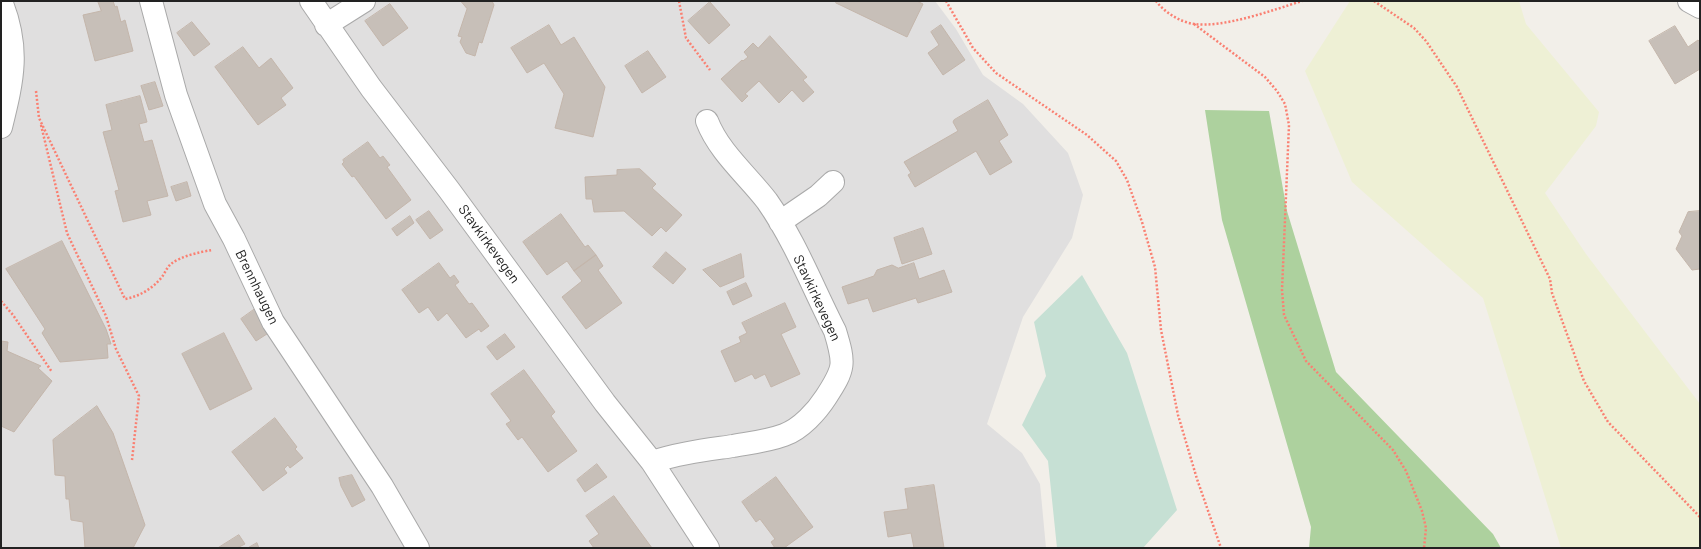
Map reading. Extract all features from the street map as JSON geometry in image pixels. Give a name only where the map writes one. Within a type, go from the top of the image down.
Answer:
[{"type":"street","points":[[1,1],[12,32],[14,50],[13,67],[1,127]]},
{"type":"street","name":"Brennhaugen","points":[[151,1],[176,94],[195,150],[216,204],[273,322],[382,486],[418,548]]},
{"type":"street","name":"Stavkirkevegen","points":[[311,1],[326,25],[605,403],[652,462],[708,548]]},
{"type":"street","points":[[326,25],[364,1]]},
{"type":"street","points":[[1689,1],[1700,8]]},
{"type":"street","name":"Stavkirkevegen","points":[[652,462],[676,454],[758,442],[785,435],[804,423],[818,408],[840,376],[842,365],[841,351],[835,331],[780,222],[766,200],[712,134],[707,121]]},
{"type":"street","points":[[780,222],[818,196],[833,182]]},
{"type":"path","points":[[679,1],[686,38],[710,70]]},
{"type":"path","points":[[946,1],[973,48],[996,73],[1087,135],[1116,160],[1127,180],[1142,222],[1154,267],[1161,330],[1178,415],[1197,479],[1221,548]]},
{"type":"path","points":[[1156,1],[1175,18],[1194,24],[1217,24],[1258,15],[1302,1]]},
{"type":"path","points":[[1374,1],[1414,28],[1426,40],[1457,87],[1550,279],[1552,293],[1584,381],[1608,422],[1700,517]]},
{"type":"path","points":[[1194,24],[1265,77],[1277,91],[1284,104],[1289,125],[1282,290],[1284,315],[1306,361],[1393,450],[1406,471],[1422,511],[1426,528],[1424,548]]},
{"type":"path","points":[[35,89],[40,118],[67,233],[106,316],[116,348],[139,396],[132,460]]},
{"type":"path","points":[[40,118],[125,299],[137,297],[150,289],[161,278],[170,264],[207,251],[237,246]]},
{"type":"path","points":[[1,302],[13,315],[52,372]]},
{"type":"shaded area","points":[[1,1],[935,1],[956,29],[983,75],[1023,104],[1068,153],[1083,195],[1072,238],[1023,317],[987,424],[1022,453],[1040,484],[1046,548],[1,548]]},
{"type":"green space","points":[[1350,1],[1519,1],[1526,24],[1599,112],[1596,126],[1545,193],[1586,254],[1700,404],[1700,548],[1561,548],[1483,298],[1352,182],[1305,71]]},
{"type":"green space","points":[[1205,110],[1269,111],[1287,211],[1336,372],[1493,534],[1501,548],[1309,548],[1311,527],[1222,220]]},
{"type":"green space","points":[[1082,275],[1127,353],[1177,510],[1143,548],[1057,548],[1048,461],[1022,425],[1046,376],[1034,322]]},
{"type":"building","points":[[98,1],[113,1],[115,7],[117,6],[121,22],[125,20],[133,51],[95,61],[83,15],[101,11]]},
{"type":"building","points":[[461,1],[492,1],[494,5],[482,43],[479,42],[475,56],[466,53],[460,42],[462,37],[458,36],[467,9]]},
{"type":"building","points":[[837,1],[917,1],[923,4],[907,37],[836,3]]},
{"type":"building","points":[[710,2],[730,25],[709,44],[688,21]]},
{"type":"building","points":[[390,4],[408,28],[383,46],[365,21]]},
{"type":"building","points":[[192,22],[210,44],[194,56],[177,33]]},
{"type":"building","points":[[549,25],[561,45],[574,37],[605,87],[593,137],[555,128],[564,94],[544,63],[527,73],[511,48]]},
{"type":"building","points":[[941,25],[965,60],[943,75],[928,53],[939,45],[931,32]]},
{"type":"building","points":[[1675,26],[1688,47],[1698,40],[1700,42],[1700,69],[1675,84],[1649,41]]},
{"type":"building","points":[[770,36],[807,77],[803,80],[814,92],[803,102],[792,90],[779,103],[759,81],[745,94],[748,96],[742,102],[721,79],[742,60],[743,61],[748,57],[744,52],[753,43],[758,48]]},
{"type":"building","points":[[243,47],[259,68],[271,58],[293,88],[281,98],[286,105],[258,125],[215,67]]},
{"type":"building","points":[[648,51],[666,77],[642,93],[625,66]]},
{"type":"building","points":[[155,82],[163,106],[149,110],[141,86]]},
{"type":"building","points":[[140,96],[147,122],[139,124],[144,142],[152,140],[168,196],[147,201],[151,215],[123,222],[115,191],[119,190],[103,132],[112,130],[106,105]]},
{"type":"building","points":[[988,100],[1008,135],[999,141],[1012,162],[990,175],[976,151],[915,187],[908,175],[911,173],[904,162],[958,131],[953,122],[954,120]]},
{"type":"building","points":[[368,142],[380,158],[383,156],[390,165],[387,167],[411,200],[386,219],[354,176],[352,177],[342,164],[344,162],[343,160]]},
{"type":"building","points":[[640,169],[656,184],[652,188],[682,215],[666,232],[661,227],[652,236],[624,211],[594,212],[592,199],[586,199],[585,177],[617,175],[617,170]]},
{"type":"building","points":[[187,182],[191,196],[176,201],[171,187]]},
{"type":"building","points":[[429,211],[443,230],[430,239],[416,220]]},
{"type":"building","points":[[1700,211],[1700,269],[1692,270],[1676,249],[1682,236],[1679,232],[1688,212]]},
{"type":"building","points":[[561,214],[585,247],[588,245],[596,255],[574,271],[567,261],[547,275],[523,242]]},
{"type":"building","points":[[410,216],[414,223],[397,236],[392,229]]},
{"type":"building","points":[[923,228],[932,254],[902,264],[894,238]]},
{"type":"building","points":[[62,241],[106,329],[111,344],[107,344],[108,358],[60,362],[42,333],[45,329],[6,269]]},
{"type":"building","points":[[666,252],[686,269],[673,284],[653,267]]},
{"type":"building","points":[[741,254],[744,277],[720,287],[703,270]]},
{"type":"building","points":[[596,255],[603,266],[598,270],[622,303],[586,329],[562,297],[582,281],[574,271]]},
{"type":"building","points":[[439,263],[450,278],[454,275],[459,282],[455,285],[469,304],[472,303],[489,326],[481,332],[479,329],[466,338],[447,313],[438,321],[428,307],[419,313],[402,290]]},
{"type":"building","points":[[914,263],[919,279],[944,270],[952,292],[918,303],[916,298],[873,312],[868,298],[848,304],[842,287],[874,276],[877,270],[892,265],[898,268]]},
{"type":"building","points":[[746,283],[752,296],[733,305],[727,292]]},
{"type":"building","points":[[785,303],[796,327],[781,334],[800,374],[771,387],[765,374],[755,379],[752,374],[735,382],[721,351],[741,342],[739,337],[747,333],[742,323]]},
{"type":"building","points":[[255,309],[270,332],[256,341],[241,319]]},
{"type":"building","points":[[224,333],[252,389],[210,410],[182,354]]},
{"type":"building","points":[[505,334],[515,347],[497,360],[487,347]]},
{"type":"building","points":[[1,341],[8,342],[7,351],[41,366],[38,368],[52,381],[14,432],[1,426]]},
{"type":"building","points":[[524,370],[555,412],[551,416],[577,451],[548,472],[522,437],[518,440],[506,424],[511,421],[491,394]]},
{"type":"building","points":[[97,406],[113,433],[145,525],[133,548],[85,548],[83,522],[71,520],[69,499],[66,499],[65,476],[55,475],[53,440]]},
{"type":"building","points":[[275,418],[297,447],[295,449],[303,458],[290,468],[288,465],[284,469],[287,473],[263,491],[232,452]]},
{"type":"building","points":[[597,464],[607,477],[585,492],[577,480]]},
{"type":"building","points":[[352,475],[365,500],[352,507],[341,486],[339,478]]},
{"type":"building","points":[[776,477],[813,527],[784,548],[775,548],[771,542],[775,539],[760,519],[756,522],[742,502]]},
{"type":"building","points":[[934,485],[944,548],[914,548],[911,533],[888,537],[884,512],[908,509],[905,489]]},
{"type":"building","points":[[614,496],[652,548],[594,548],[589,541],[599,534],[586,516]]},
{"type":"building","points":[[239,535],[245,544],[237,548],[218,548]]},
{"type":"building","points":[[257,543],[259,548],[248,548]]}]
